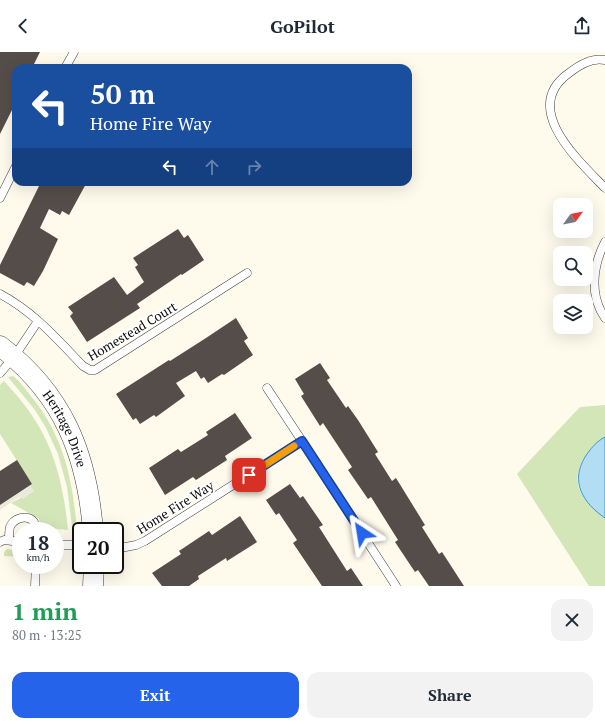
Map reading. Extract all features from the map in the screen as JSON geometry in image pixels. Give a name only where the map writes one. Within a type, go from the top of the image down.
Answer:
[{"type":"street","name":"Heritage Drive","points":[[7,352],[36,379],[47,393],[70,431],[83,468],[88,488],[92,522]]},
{"type":"street","points":[[93,586],[94,574]]},
{"type":"lane","points":[[67,64],[74,52]]},
{"type":"lane","points":[[605,60],[596,58],[563,77],[555,88],[549,104],[552,122],[566,144],[605,188]]},
{"type":"lane","points":[[0,198],[12,174]]},
{"type":"lane","points":[[605,242],[596,263],[595,284],[599,306],[605,318]]},
{"type":"lane","name":"Homestead Court","points":[[38,321],[54,334],[83,366],[90,370],[95,370],[247,273]]},
{"type":"lane","points":[[0,294],[14,302],[38,321],[7,352],[0,373]]},
{"type":"lane","points":[[267,388],[396,586]]},
{"type":"lane","name":"Home Fire Way","points":[[124,547],[136,545],[145,541],[302,441]]},
{"type":"lane","points":[[14,522],[23,517],[30,519],[33,522]]},
{"type":"lane","points":[[9,540],[9,531],[12,524]]},
{"type":"lane","points":[[0,542],[12,540]]},
{"type":"lane","points":[[34,586],[35,574]]},
{"type":"green space","points":[[13,376],[25,388],[54,431],[66,463],[70,479],[76,522],[72,522],[72,526],[67,487],[58,454],[46,428],[35,410],[8,377]]},
{"type":"green space","points":[[4,381],[18,397],[39,427],[46,441],[61,484],[68,530],[64,530],[64,522],[40,522],[39,519],[11,503],[34,491],[30,486],[32,484],[0,434],[0,385]]},
{"type":"green space","points":[[605,405],[605,437],[594,445],[589,451],[581,463],[578,477],[579,489],[585,499],[596,512],[605,518],[605,586],[589,586],[517,474],[580,407]]},
{"type":"green space","points":[[7,549],[12,550],[12,556],[4,556],[4,552]]},
{"type":"shaded area","points":[[30,486],[34,491],[23,499],[19,497],[0,510],[0,505]]},
{"type":"water","points":[[605,437],[605,518],[590,506],[585,499],[579,483],[579,475],[585,457],[591,448]]},
{"type":"building","points":[[0,52],[40,52],[34,64],[12,64],[12,110],[0,134]]},
{"type":"building","points":[[39,186],[85,186],[69,215],[62,211],[60,215],[49,209],[40,228],[58,239],[34,286],[27,282],[24,286],[0,273],[0,265]]},
{"type":"building","points":[[178,229],[184,238],[188,235],[204,260],[137,304],[140,308],[87,342],[70,316],[73,313],[68,307],[114,277],[127,295],[144,282],[135,267],[138,265],[133,258]]},
{"type":"building","points":[[236,318],[248,338],[244,341],[253,355],[224,375],[222,374],[208,383],[204,377],[201,379],[196,371],[176,383],[185,396],[156,417],[154,415],[140,424],[136,418],[133,420],[116,394]]},
{"type":"building","points":[[320,363],[330,378],[327,380],[346,408],[348,406],[358,420],[378,452],[375,454],[392,481],[396,478],[425,525],[422,527],[439,554],[442,552],[464,586],[429,586],[418,570],[415,572],[395,542],[398,540],[371,497],[368,499],[348,470],[352,467],[323,423],[320,426],[301,396],[304,394],[295,379]]},
{"type":"building","points":[[235,413],[252,438],[225,456],[227,460],[196,480],[193,477],[165,495],[149,468],[178,449],[181,452],[208,435],[206,432]]},
{"type":"building","points":[[17,460],[32,484],[0,505],[0,471]]},
{"type":"building","points":[[290,484],[300,498],[303,496],[323,525],[319,527],[347,571],[351,568],[363,586],[322,586],[293,543],[297,540],[279,513],[276,515],[266,500]]},
{"type":"building","points":[[240,516],[257,542],[227,561],[226,558],[198,576],[199,579],[189,586],[162,586],[152,573],[181,554],[179,551],[209,531],[212,535]]},
{"type":"slow traffic","points":[[265,465],[294,446]]},
{"type":"route","points":[[249,475],[302,441],[362,533]]}]
